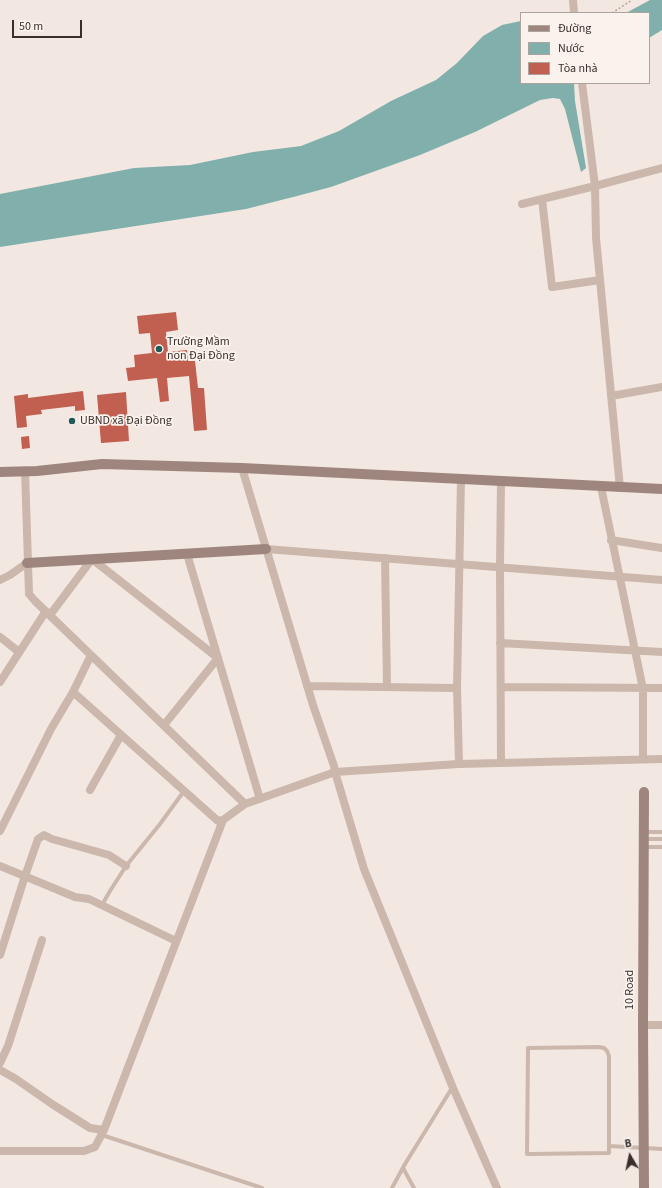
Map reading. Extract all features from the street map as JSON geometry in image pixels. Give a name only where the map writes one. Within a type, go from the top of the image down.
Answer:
[{"type":"main road","points":[[0,472],[102,464],[242,468],[662,489]]},
{"type":"main road","points":[[28,562],[266,549]]},
{"type":"main road","name":"10 Road","points":[[644,792],[644,1188]]},
{"type":"street","points":[[573,0],[574,12]]},
{"type":"street","points":[[582,84],[594,171],[596,238],[620,488]]},
{"type":"street","points":[[522,204],[662,168]]},
{"type":"street","points":[[542,199],[552,287],[600,280]]},
{"type":"street","points":[[611,396],[662,387]]},
{"type":"street","points":[[242,468],[307,686],[334,766],[364,869],[452,1088],[497,1188]]},
{"type":"street","points":[[25,471],[29,594],[35,602],[92,655],[245,804]]},
{"type":"street","points":[[459,764],[457,688],[461,478]]},
{"type":"street","points":[[501,481],[500,643],[502,763]]},
{"type":"street","points":[[601,487],[643,688],[643,759]]},
{"type":"street","points":[[611,540],[662,548]]},
{"type":"street","points":[[266,549],[662,580]]},
{"type":"street","points":[[187,554],[260,799]]},
{"type":"street","points":[[385,558],[387,687]]},
{"type":"street","points":[[0,682],[19,652],[48,613],[92,559],[218,658]]},
{"type":"street","points":[[0,580],[10,575],[28,562]]},
{"type":"street","points":[[0,637],[19,652]]},
{"type":"street","points":[[500,643],[662,652]]},
{"type":"street","points":[[0,831],[51,729],[73,692],[92,655]]},
{"type":"street","points":[[164,725],[218,658]]},
{"type":"street","points":[[307,686],[457,688]]},
{"type":"street","points":[[501,687],[662,688]]},
{"type":"street","points":[[73,692],[218,821],[223,820],[245,804],[335,772],[459,764],[662,759]]},
{"type":"street","points":[[90,790],[121,735]]},
{"type":"street","points":[[0,1151],[84,1151],[95,1147],[103,1132],[223,820]]},
{"type":"street","points":[[0,955],[38,839],[44,834],[52,839],[109,855],[126,866]]},
{"type":"street","points":[[0,866],[75,897],[89,900],[176,940]]},
{"type":"street","points":[[0,1063],[8,1046],[42,940]]},
{"type":"street","points":[[643,1024],[662,1024]]},
{"type":"street","points":[[0,1070],[90,1128],[103,1132]]},
{"type":"street","points":[[0,1146],[11,1151]]},
{"type":"lane","points":[[102,906],[126,866],[160,824],[184,791]]},
{"type":"lane","points":[[644,839],[662,832]]},
{"type":"lane","points":[[644,839],[662,839]]},
{"type":"lane","points":[[644,839],[662,846]]},
{"type":"lane","points":[[599,1047],[604,1048],[607,1051],[609,1056],[609,1146],[609,1153],[527,1154],[528,1048],[599,1047]]},
{"type":"lane","points":[[392,1188],[452,1088]]},
{"type":"lane","points":[[103,1132],[262,1188]]},
{"type":"lane","points":[[609,1146],[662,1149]]},
{"type":"lane","points":[[403,1168],[414,1188]]},
{"type":"path","points":[[614,12],[632,0]]},
{"type":"water","points":[[650,0],[662,0],[662,30],[650,37],[650,12],[628,12]]},
{"type":"water","points":[[520,21],[520,84],[574,84],[575,101],[586,168],[581,172],[565,109],[560,99],[553,98],[540,100],[475,132],[420,155],[331,187],[246,209],[0,247],[0,194],[134,168],[190,165],[253,152],[301,146],[339,131],[391,101],[436,80],[457,63],[483,36],[502,25]]},
{"type":"building","points":[[176,312],[178,330],[166,332],[168,352],[187,350],[188,361],[195,361],[198,388],[204,388],[207,430],[194,431],[189,376],[167,378],[169,401],[160,402],[157,378],[128,381],[126,368],[135,367],[134,355],[152,353],[150,333],[139,334],[137,316]]},
{"type":"building","points":[[83,391],[85,410],[75,411],[75,406],[41,410],[42,414],[26,416],[27,427],[17,428],[14,396],[28,394],[28,398]]},
{"type":"building","points":[[126,392],[129,441],[101,443],[97,395]]},
{"type":"building","points":[[29,436],[30,448],[22,449],[21,437]]},
{"type":"place","name":"Trường Mầm non Đại Đồng","points":[[159,349]]},
{"type":"place","name":"UBND xã Đại Đồng","points":[[72,421]]}]
